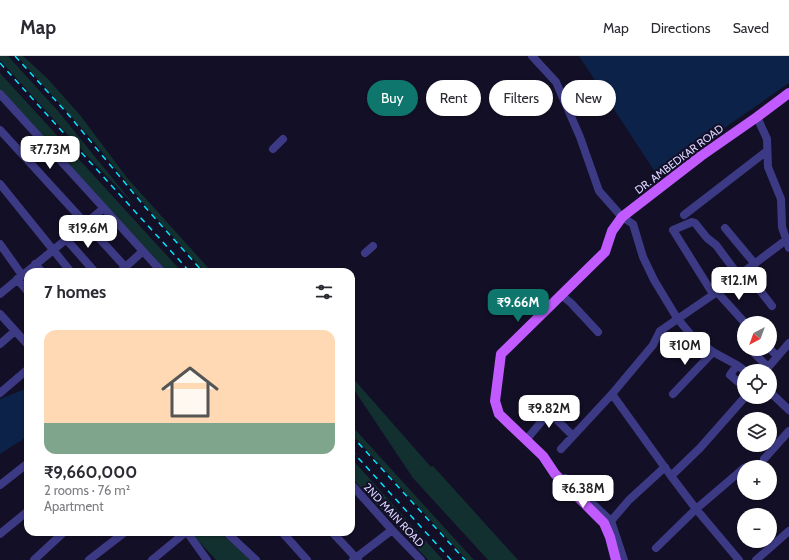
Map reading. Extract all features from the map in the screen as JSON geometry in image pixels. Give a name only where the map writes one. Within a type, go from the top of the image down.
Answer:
[{"type":"main road","name":"DR. AMBEDKAR ROAD","points":[[616,560],[604,523],[555,474],[543,456],[499,414],[495,401],[501,354],[605,252],[612,231],[622,217],[701,156],[788,94]]},
{"type":"street","points":[[532,56],[556,82],[580,137],[599,191],[622,217],[633,224],[643,257],[654,280],[677,318],[692,336],[737,371]]},
{"type":"street","points":[[0,94],[158,268]]},
{"type":"street","points":[[561,449],[612,394],[653,345],[660,331],[755,264],[788,244],[782,228],[781,199],[768,167],[767,139],[757,117]]},
{"type":"street","points":[[0,130],[86,223],[123,268]]},
{"type":"street","points":[[273,148],[283,139]]},
{"type":"street","points":[[684,215],[767,151]]},
{"type":"street","points":[[0,184],[68,268]]},
{"type":"street","points":[[781,209],[789,204]]},
{"type":"street","points":[[30,268],[104,208]]},
{"type":"street","points":[[738,316],[715,293],[673,230],[692,222],[695,223],[707,238],[716,245],[772,306]]},
{"type":"street","points":[[725,228],[755,264]]},
{"type":"street","points":[[66,239],[91,268]]},
{"type":"street","points":[[0,244],[24,284]]},
{"type":"street","points":[[365,253],[373,246]]},
{"type":"street","points":[[127,268],[143,251]]},
{"type":"street","points":[[35,264],[38,268]]},
{"type":"street","points":[[0,294],[24,274]]},
{"type":"street","points":[[561,295],[571,303],[598,332]]},
{"type":"street","points":[[0,314],[15,331],[24,338]]},
{"type":"street","points":[[0,344],[15,331]]},
{"type":"street","points":[[770,364],[789,343]]},
{"type":"street","points":[[673,394],[713,352]]},
{"type":"street","points":[[756,356],[762,364]]},
{"type":"street","points":[[735,368],[730,375],[737,381]]},
{"type":"street","points":[[0,393],[24,372]]},
{"type":"street","points":[[612,394],[696,509],[740,560]]},
{"type":"street","points":[[777,399],[789,410]]},
{"type":"street","points":[[671,476],[700,448],[740,404]]},
{"type":"street","points":[[526,440],[547,415],[550,414],[573,436]]},
{"type":"street","points":[[764,459],[789,431]]},
{"type":"street","points":[[543,456],[611,521],[624,560]]},
{"type":"street","points":[[0,485],[24,466]]},
{"type":"street","points":[[611,521],[628,500],[665,468]]},
{"type":"street","points":[[656,548],[696,509],[737,474]]},
{"type":"street","name":"2ND MAIN ROAD","points":[[355,488],[421,560]]},
{"type":"street","points":[[0,534],[24,514]]},
{"type":"street","points":[[336,536],[356,559],[392,530]]},
{"type":"street","points":[[34,560],[60,536]]},
{"type":"street","points":[[89,560],[120,536]]},
{"type":"street","points":[[152,560],[181,536]]},
{"type":"street","points":[[189,536],[207,560]]},
{"type":"street","points":[[230,536],[256,560]]},
{"type":"street","points":[[286,536],[307,560]]},
{"type":"street","points":[[756,560],[766,557],[788,537]]},
{"type":"green space","points":[[0,56],[8,56],[58,111],[135,206],[76,144],[0,60]]},
{"type":"green space","points":[[17,56],[23,56],[47,78],[80,115],[128,179],[208,268],[201,268],[149,210],[94,142]]},
{"type":"green space","points":[[0,73],[178,268],[163,268],[0,91]]},
{"type":"green space","points":[[355,381],[431,467],[433,466],[518,560],[488,560],[413,478],[355,391]]},
{"type":"green space","points":[[355,429],[474,560],[467,560],[355,437]]},
{"type":"green space","points":[[355,462],[443,560],[428,560],[355,481]]},
{"type":"green space","points":[[194,536],[224,536],[251,560],[216,560]]},
{"type":"water","points":[[579,56],[789,56],[789,83],[657,175],[616,112],[616,80],[595,80]]},
{"type":"water","points":[[24,389],[24,439],[0,454],[0,399]]},
{"type":"railway","points":[[15,56],[67,113],[145,207],[199,268]]},
{"type":"railway","points":[[0,63],[186,268]]},
{"type":"railway","points":[[355,439],[465,560]]},
{"type":"railway","points":[[355,454],[451,560]]}]
